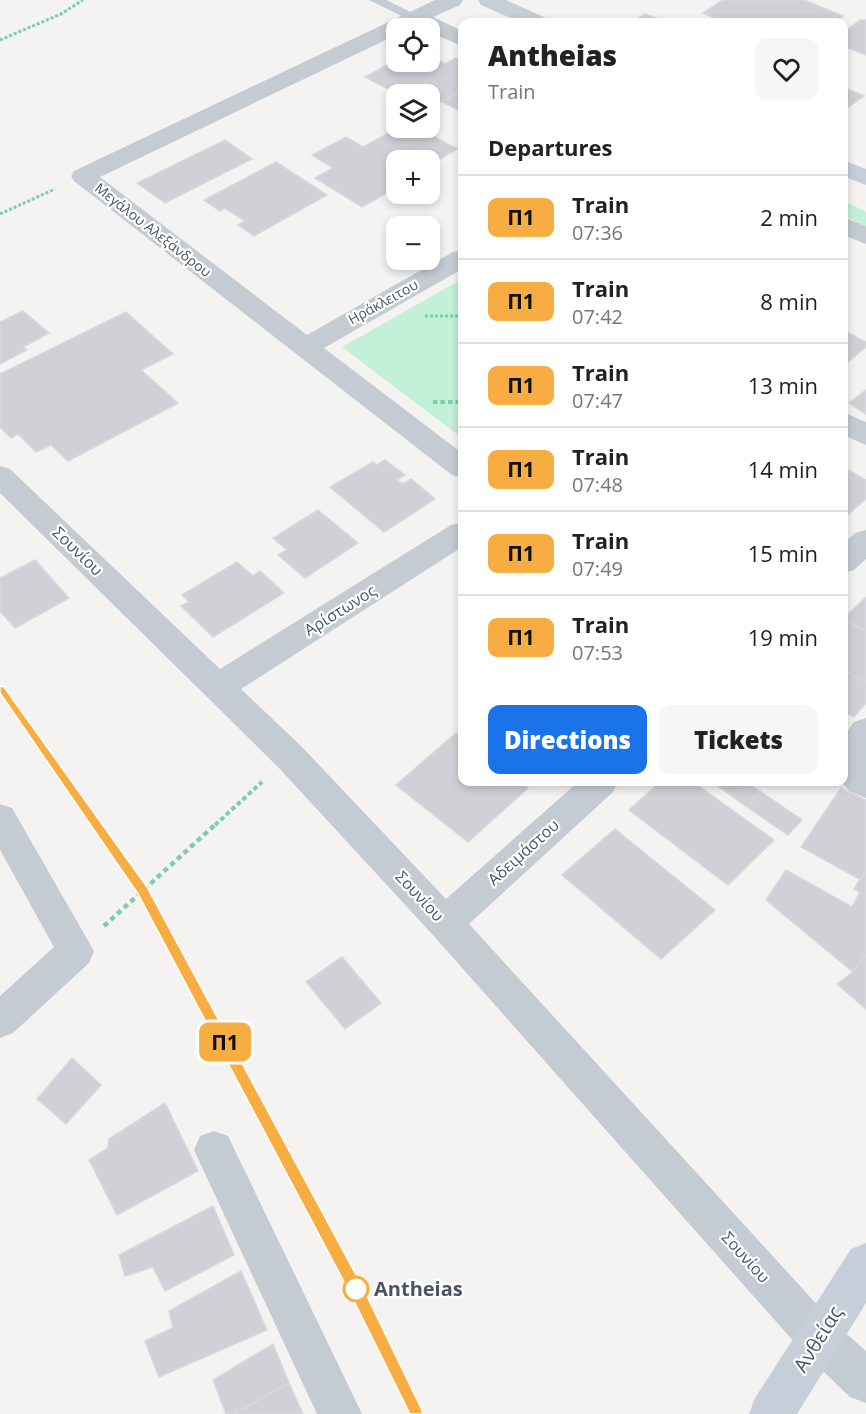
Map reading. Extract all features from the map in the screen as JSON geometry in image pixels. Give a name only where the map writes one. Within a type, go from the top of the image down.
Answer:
[{"type":"main road","points":[[489,0],[527,18]]},
{"type":"main road","points":[[848,169],[866,178]]},
{"type":"main road","name":"Ανθείας","points":[[771,1414],[866,1264]]},
{"type":"street","name":"Μεγάλου Αλεξάνδρου","points":[[417,18],[452,0]]},
{"type":"street","points":[[440,29],[458,37]]},
{"type":"street","name":"Μεγάλου Αλεξάνδρου","points":[[386,33],[83,176],[458,465]]},
{"type":"street","points":[[848,227],[866,236]]},
{"type":"street","name":"Ηράκλειτου","points":[[304,347],[458,260]]},
{"type":"street","points":[[848,425],[866,435]]},
{"type":"street","name":"Σουνίου","points":[[0,476],[290,757],[445,923],[818,1337],[866,1381]]},
{"type":"street","name":"Αρίστωνος","points":[[219,686],[458,536]]},
{"type":"street","points":[[848,557],[866,541]]},
{"type":"street","points":[[866,731],[854,748],[848,764],[861,782],[866,784]]},
{"type":"street","name":"Αδειμάστου","points":[[445,923],[597,786]]},
{"type":"street","points":[[0,818],[76,951],[0,1021]]},
{"type":"street","points":[[214,1150],[340,1414]]},
{"type":"lane","points":[[375,0],[417,18]]},
{"type":"path","points":[[0,40],[61,14],[83,0]]},
{"type":"path","points":[[0,214],[83,176]]},
{"type":"path","points":[[76,951],[290,757]]},
{"type":"green space","points":[[848,203],[866,212],[866,226],[848,217]]},
{"type":"green space","points":[[458,281],[458,435],[342,347]]},
{"type":"building","points":[[723,0],[804,0],[843,16],[840,18],[715,18],[703,13]]},
{"type":"building","points":[[645,14],[656,18],[638,18]]},
{"type":"building","points":[[860,20],[866,20],[866,55],[848,48],[848,29]]},
{"type":"building","points":[[458,59],[458,92],[440,103],[440,84],[386,84],[386,88],[365,77],[386,65],[386,72],[440,72],[440,61],[445,64]]},
{"type":"building","points":[[848,89],[864,96],[848,107]]},
{"type":"building","points":[[458,92],[458,110],[442,102]]},
{"type":"building","points":[[386,135],[386,138],[437,138],[457,149],[440,159],[440,150],[386,150],[386,194],[362,207],[315,178],[333,168],[312,155],[346,137],[363,147]]},
{"type":"building","points":[[225,140],[252,159],[165,203],[137,183]]},
{"type":"building","points":[[276,162],[327,195],[254,236],[238,225],[245,221],[225,208],[220,211],[204,200]]},
{"type":"building","points":[[23,311],[49,333],[23,347],[27,350],[0,364],[0,322]]},
{"type":"building","points":[[126,312],[173,354],[141,370],[178,403],[68,461],[51,445],[36,452],[18,434],[11,438],[0,427],[0,374]]},
{"type":"building","points":[[848,333],[866,342],[866,347],[848,362]]},
{"type":"building","points":[[866,390],[866,414],[849,403]]},
{"type":"building","points":[[385,460],[405,475],[397,480],[403,484],[411,479],[435,499],[384,532],[330,487],[373,462],[377,465]]},
{"type":"building","points":[[848,470],[866,480],[866,499],[848,515]]},
{"type":"building","points":[[318,510],[358,543],[305,578],[278,555],[287,550],[273,538]]},
{"type":"building","points":[[35,560],[69,598],[15,628],[0,611],[0,578]]},
{"type":"building","points":[[237,562],[253,576],[260,571],[284,593],[213,637],[181,606],[189,602],[182,595]]},
{"type":"building","points":[[866,597],[866,631],[848,622],[848,614]]},
{"type":"building","points":[[848,622],[866,631],[866,682],[848,673]]},
{"type":"building","points":[[848,673],[866,682],[866,703],[854,717],[848,714]]},
{"type":"building","points":[[456,733],[458,735],[458,786],[525,786],[528,788],[468,842],[396,785]]},
{"type":"building","points":[[656,786],[699,786],[774,840],[728,885],[629,810]]},
{"type":"building","points":[[751,786],[761,792],[747,807],[719,787]]},
{"type":"building","points":[[841,788],[866,800],[866,870],[861,880],[801,847]]},
{"type":"building","points":[[761,792],[802,820],[788,835],[747,807]]},
{"type":"building","points":[[615,829],[715,910],[661,959],[562,875]]},
{"type":"building","points":[[786,870],[852,907],[860,892],[866,895],[866,954],[853,972],[766,900]]},
{"type":"building","points":[[866,870],[866,895],[854,889]]},
{"type":"building","points":[[866,954],[866,1009],[837,984],[853,972]]},
{"type":"building","points":[[342,957],[381,1003],[345,1029],[306,982]]},
{"type":"building","points":[[72,1058],[101,1085],[66,1124],[37,1099]]},
{"type":"building","points":[[165,1103],[198,1171],[117,1215],[89,1160],[108,1148],[109,1139]]},
{"type":"building","points":[[213,1206],[234,1255],[165,1291],[153,1267],[125,1276],[119,1255]]},
{"type":"building","points":[[241,1271],[267,1330],[159,1377],[145,1341],[173,1328],[169,1311]]},
{"type":"building","points":[[273,1344],[289,1383],[234,1414],[226,1414],[213,1380]]},
{"type":"building","points":[[289,1383],[303,1414],[234,1414]]},
{"type":"railway","points":[[0,690],[96,825]]},
{"type":"railway","points":[[95,823],[143,890],[356,1289],[416,1414]]},
{"type":"train","name":"Π1","points":[[0,690],[143,891],[356,1289],[416,1414]]},
{"type":"place","name":"Antheias","points":[[356,1289]]}]
